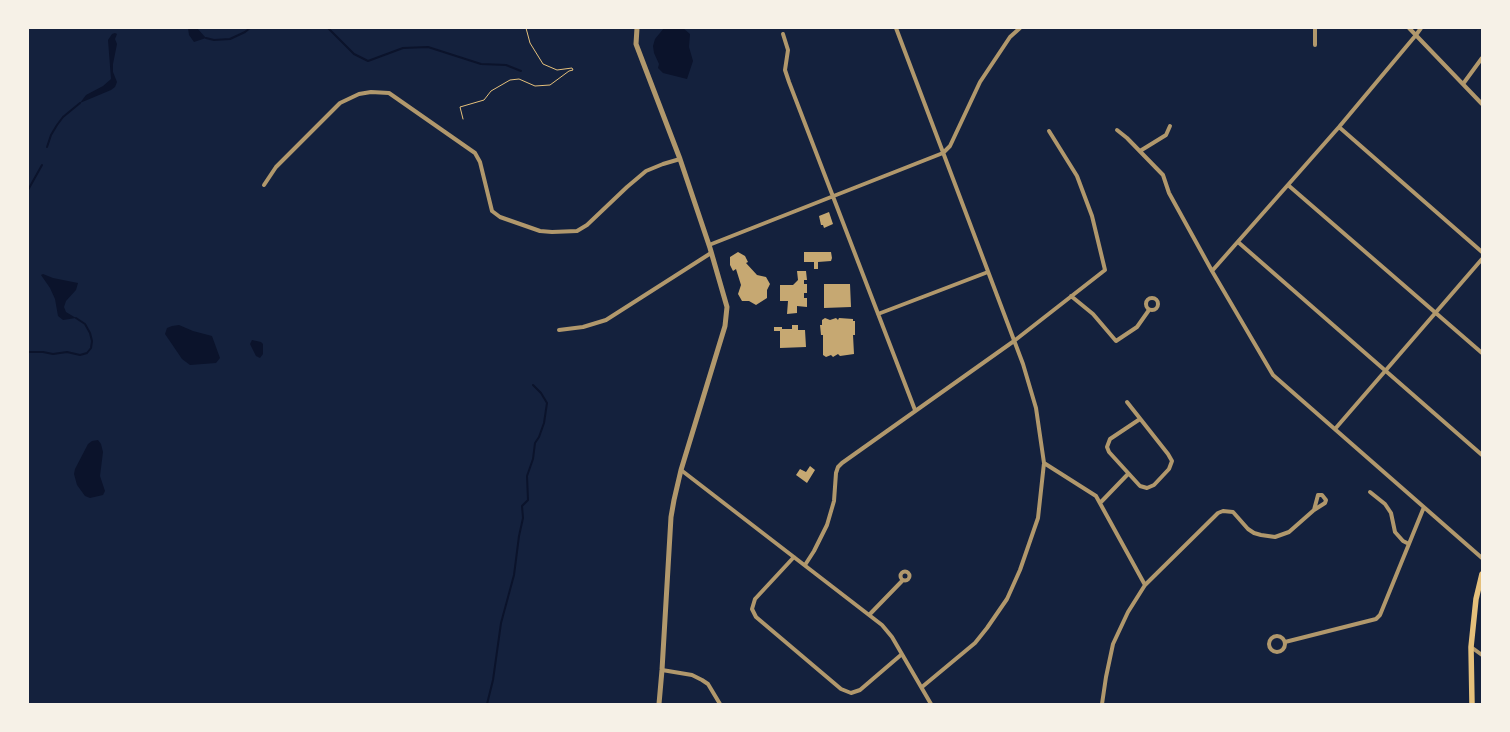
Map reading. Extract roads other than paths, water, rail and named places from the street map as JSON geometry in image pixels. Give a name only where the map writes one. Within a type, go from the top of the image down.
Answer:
[{"type":"main road","points":[[1472,704],[1470,647],[1476,599],[1482,574]]},
{"type":"street","points":[[637,28],[636,44],[680,160],[709,245],[727,307],[725,326],[681,470],[671,517],[662,670],[658,704]]},
{"type":"street","points":[[896,28],[1014,341],[1036,408],[1044,463],[1042,497],[1036,524],[1015,584],[1007,599],[975,643],[922,687]]},
{"type":"street","points":[[709,245],[833,198],[943,153],[950,146],[980,82],[1010,37],[1020,28]]},
{"type":"street","points":[[1315,28],[1315,44]]},
{"type":"street","points":[[1410,28],[1482,104]]},
{"type":"street","points":[[1212,271],[1339,127],[1421,28]]},
{"type":"street","points":[[783,34],[788,50],[786,70],[915,410]]},
{"type":"street","points":[[1463,84],[1482,58]]},
{"type":"street","points":[[264,185],[276,168],[340,103],[365,93],[381,92],[389,93],[474,153],[480,162],[492,211],[505,219],[540,231],[577,231],[587,225],[646,171],[680,160]]},
{"type":"street","points":[[1140,151],[1166,135],[1170,126]]},
{"type":"street","points":[[1339,127],[1482,252]]},
{"type":"street","points":[[1117,130],[1163,175],[1169,193],[1273,375],[1482,558]]},
{"type":"street","points":[[805,565],[827,525],[834,501],[838,467],[842,463],[1014,341],[1105,270],[1092,216],[1076,176],[1049,131]]},
{"type":"street","points":[[1288,185],[1482,353]]},
{"type":"street","points":[[1238,242],[1482,455]]},
{"type":"street","points":[[559,330],[583,327],[606,320],[711,253]]},
{"type":"street","points":[[1335,429],[1482,259]]},
{"type":"street","points":[[878,314],[988,272]]},
{"type":"street","points":[[1071,296],[1094,314],[1116,341],[1131,332],[1150,310]]},
{"type":"street","points":[[1127,402],[1170,458],[1171,466],[1154,485],[1147,488],[1140,486],[1128,474],[1109,452],[1107,445],[1110,439],[1140,419]]},
{"type":"street","points":[[1044,463],[1091,491],[1100,502],[1145,585]]},
{"type":"street","points":[[681,470],[882,625],[902,654],[931,704]]},
{"type":"street","points":[[1100,502],[1128,474]]},
{"type":"street","points":[[1370,492],[1385,504],[1391,513],[1395,532],[1403,541],[1409,544]]},
{"type":"street","points":[[1285,642],[1376,619],[1380,615],[1424,507]]},
{"type":"street","points":[[1102,704],[1113,644],[1128,612],[1145,585],[1218,513],[1223,511],[1233,512],[1248,529],[1268,537],[1289,532],[1314,510]]},
{"type":"street","points":[[794,557],[755,599],[752,609],[756,617],[842,689],[850,693],[860,690],[902,654]]},
{"type":"street","points":[[870,614],[903,580]]},
{"type":"street","points":[[1280,636],[1285,642],[1282,650],[1279,652],[1269,648],[1268,644],[1272,637],[1280,636]]},
{"type":"street","points":[[1470,647],[1482,655]]},
{"type":"street","points":[[662,670],[702,680],[708,684],[719,704]]},
{"type":"water","points":[[188,28],[197,28],[206,38],[194,42],[189,35]]},
{"type":"water","points":[[664,28],[683,28],[690,34],[689,47],[693,61],[687,79],[663,73],[658,68],[659,64],[653,46],[655,39]]},
{"type":"water","points":[[115,33],[117,34],[115,39],[117,44],[113,72],[117,82],[115,87],[80,103],[86,95],[103,86],[111,79],[108,40]]},
{"type":"water","points":[[41,275],[78,283],[76,290],[66,301],[64,307],[66,312],[76,318],[63,320],[58,316],[55,299]]},
{"type":"water","points":[[179,325],[212,336],[220,358],[216,363],[190,365],[182,359],[165,334],[167,328]]},
{"type":"water","points":[[252,340],[263,344],[263,354],[260,358],[256,356],[250,344]]},
{"type":"water","points":[[98,440],[103,452],[100,476],[105,491],[103,495],[90,498],[85,496],[77,485],[74,474],[88,444]]},
{"type":"waterway","points":[[206,38],[214,40],[230,39],[250,28]]},
{"type":"waterway","points":[[328,28],[354,54],[368,61],[403,48],[428,47],[481,64],[506,65],[521,71]]},
{"type":"waterway","points":[[47,147],[57,125],[63,117],[80,103]]},
{"type":"waterway","points":[[28,190],[42,165]]},
{"type":"waterway","points":[[28,352],[53,354],[67,352],[80,355],[87,353],[91,348],[90,333],[85,324],[76,318]]},
{"type":"waterway","points":[[487,704],[493,680],[501,623],[514,575],[523,518],[522,506],[528,500],[527,476],[533,459],[535,443],[544,423],[547,403],[533,385]]}]
